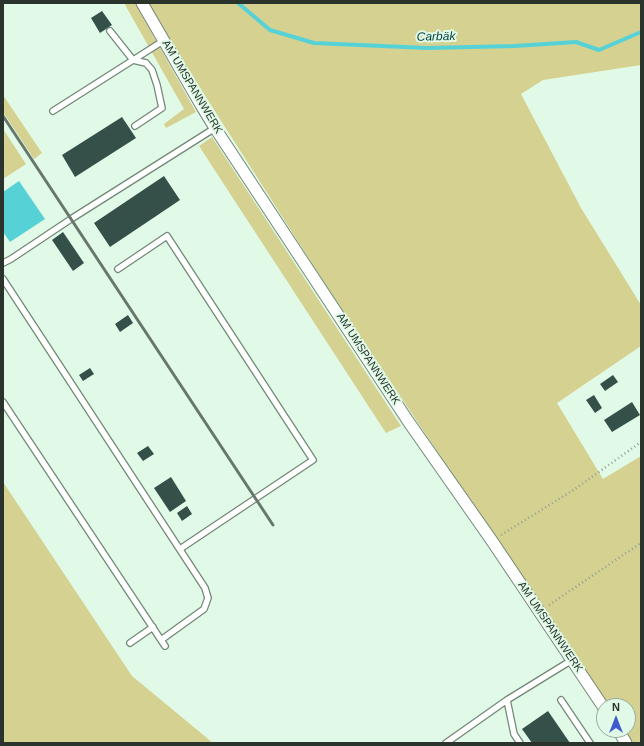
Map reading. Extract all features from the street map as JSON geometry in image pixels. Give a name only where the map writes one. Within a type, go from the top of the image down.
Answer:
[{"type":"street","name":"AM UMSPANNWERK","points":[[142,3],[163,41],[216,128],[408,422],[492,541],[597,698]]},
{"type":"lane","points":[[110,31],[133,60],[146,63],[152,70],[162,108],[135,126]]},
{"type":"lane","points":[[53,111],[163,41]]},
{"type":"lane","points":[[3,263],[216,128]]},
{"type":"lane","points":[[118,269],[167,236],[313,460],[180,550]]},
{"type":"lane","points":[[3,279],[205,588],[208,598],[206,604],[200,612],[161,640]]},
{"type":"lane","points":[[3,402],[165,646]]},
{"type":"lane","points":[[130,643],[153,628]]},
{"type":"lane","points":[[446,743],[507,700],[572,660]]},
{"type":"lane","points":[[507,700],[514,734],[520,743]]},
{"type":"lane","points":[[561,700],[590,743]]},
{"type":"path","points":[[492,541],[575,489],[641,442]]},
{"type":"path","points":[[539,612],[641,543]]},
{"type":"shaded area","points":[[124,3],[135,3],[196,112],[166,128],[164,124],[184,109]]},
{"type":"shaded area","points":[[149,3],[641,3],[641,65],[543,80],[521,94],[581,208],[641,305],[641,346],[557,403],[603,479],[641,456],[641,743],[633,743],[630,738],[636,738],[636,698],[603,698],[327,287],[167,36]]},
{"type":"shaded area","points":[[3,95],[42,153],[34,159],[3,112]]},
{"type":"shaded area","points":[[3,129],[26,164],[3,179]]},
{"type":"shaded area","points":[[212,137],[401,426],[386,433],[199,146]]},
{"type":"shaded area","points":[[3,482],[132,676],[213,743],[3,743]]},
{"type":"water","points":[[19,181],[45,219],[10,242],[3,232],[3,192]]},
{"type":"building","points":[[102,11],[112,25],[100,33],[91,18]]},
{"type":"building","points":[[122,117],[136,138],[75,177],[62,155]]},
{"type":"building","points":[[164,176],[180,200],[110,247],[94,223]]},
{"type":"building","points":[[63,232],[84,263],[73,271],[52,240]]},
{"type":"building","points":[[128,315],[133,323],[120,332],[115,324]]},
{"type":"building","points":[[90,368],[94,374],[83,381],[79,375]]},
{"type":"building","points":[[613,375],[618,382],[605,391],[600,384]]},
{"type":"building","points":[[594,395],[602,408],[595,413],[586,400]]},
{"type":"building","points":[[632,402],[640,415],[612,432],[604,420]]},
{"type":"building","points":[[148,446],[154,454],[143,461],[137,453]]},
{"type":"building","points":[[171,477],[186,501],[170,512],[154,488]]},
{"type":"building","points":[[187,506],[192,514],[182,521],[177,513]]},
{"type":"building","points":[[548,711],[570,743],[532,743],[522,729]]},
{"type":"waterway","name":"Carbäk","points":[[238,3],[270,30],[314,43],[427,48],[515,46],[576,42],[599,50],[641,32]]},
{"type":"railway","points":[[3,116],[273,525]]}]
